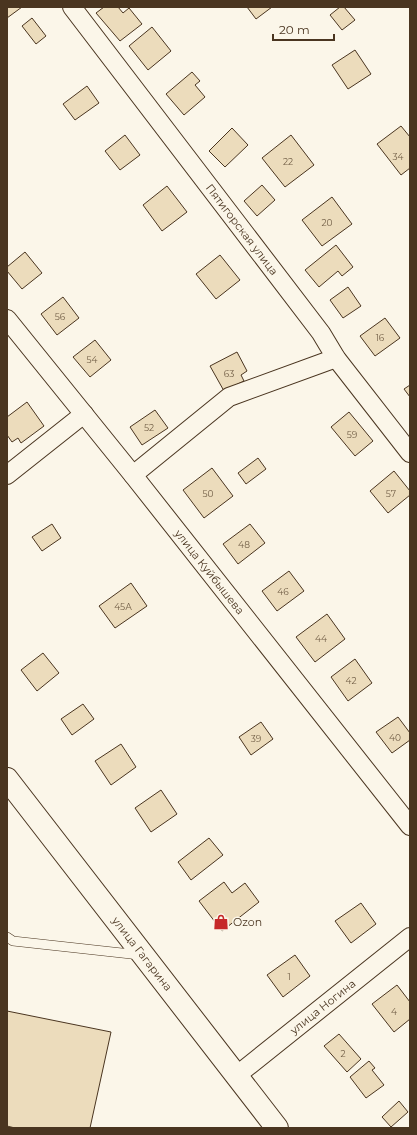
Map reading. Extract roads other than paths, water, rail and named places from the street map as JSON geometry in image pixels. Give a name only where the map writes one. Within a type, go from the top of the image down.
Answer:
[{"type":"main road","name":"улица Гагарина","points":[[7,779],[277,1128]]},
{"type":"street","name":"Пятигорская улица","points":[[72,7],[321,333],[336,358],[410,453]]},
{"type":"street","name":"улица Куйбышева","points":[[7,319],[410,826]]},
{"type":"street","points":[[133,476],[229,397],[336,358]]},
{"type":"street","points":[[7,475],[84,414]]},
{"type":"street","name":"улица Ногина","points":[[236,1076],[410,937]]},
{"type":"lane","points":[[7,938],[13,941],[143,955]]},
{"type":"place","name":"Ozon","points":[[221,922]]}]
